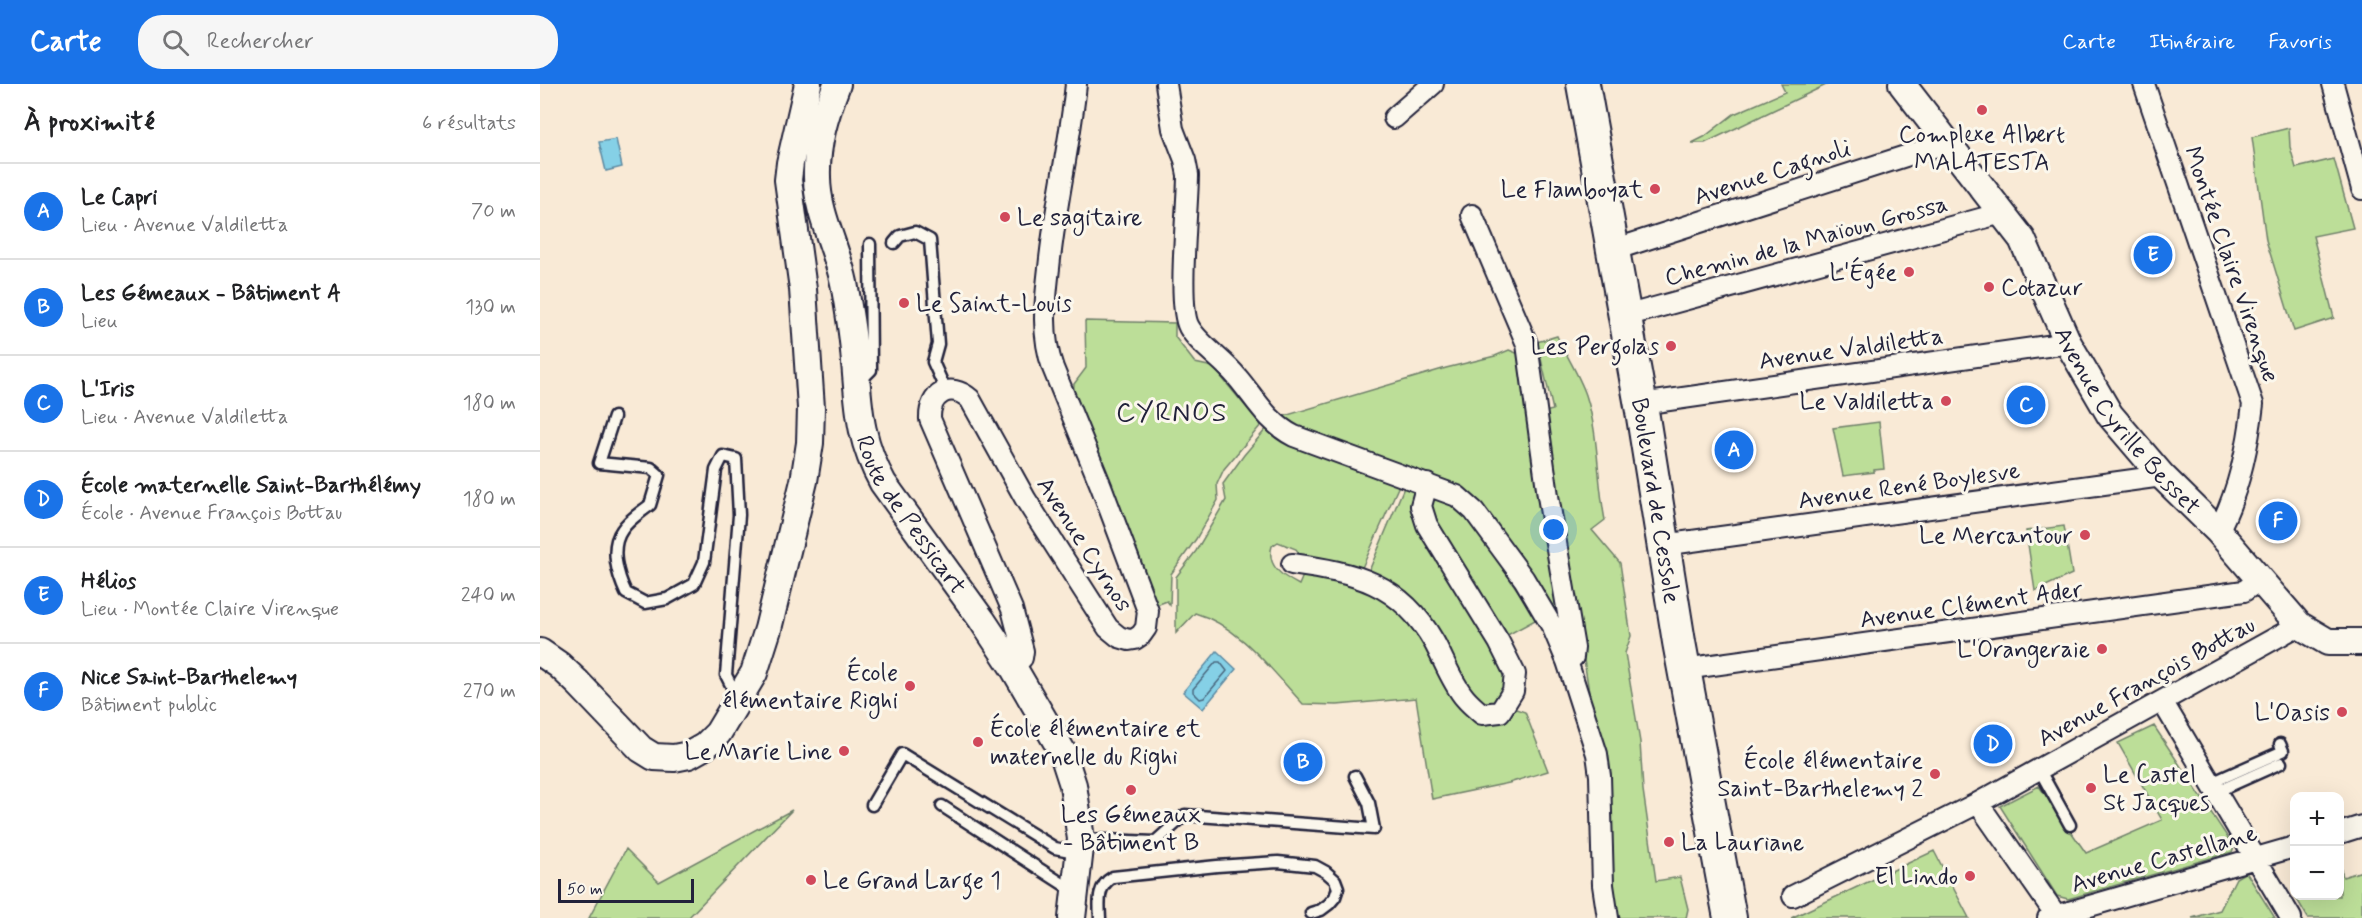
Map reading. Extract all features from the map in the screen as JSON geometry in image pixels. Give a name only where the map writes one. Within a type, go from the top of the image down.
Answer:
[{"type":"main road","name":"Boulevard de Cessole","points":[[1583,84],[1641,404],[1684,669],[1730,918]]},
{"type":"street","points":[[540,652],[578,682],[640,749],[654,757],[674,758],[689,755],[705,746],[718,733],[754,674],[768,629],[804,481],[810,443],[811,408],[803,289],[788,180],[808,84]]},
{"type":"street","name":"Route de Pessicart","points":[[837,84],[819,139],[817,180],[821,204],[843,280],[854,348],[858,413],[862,432],[878,475],[982,620],[1049,727],[1068,767],[1078,809],[1081,846],[1072,918]]},
{"type":"street","name":"Avenue Cyrnos","points":[[946,391],[963,392],[970,399],[1026,500],[1108,628],[1113,634],[1124,639],[1135,639],[1141,635],[1148,622],[1147,605],[1053,368],[1045,337],[1044,313],[1051,245],[1076,84]]},
{"type":"street","points":[[1166,84],[1173,129],[1188,175],[1184,314],[1191,330],[1236,375],[1270,420],[1285,432],[1457,496],[1474,511],[1537,600],[1553,628],[1567,662],[1597,754],[1600,776],[1603,885],[1608,918]]},
{"type":"street","points":[[1394,118],[1433,84]]},
{"type":"street","name":"Avenue Cyrille Besset","points":[[1902,84],[2022,239],[2068,343],[2110,415],[2162,476],[2218,531],[2299,625],[2328,642],[2362,642]]},
{"type":"street","name":"Montée Claire Virenque","points":[[2144,84],[2253,404],[2249,442],[2230,508],[2218,531]]},
{"type":"street","points":[[2333,84],[2361,179]]},
{"type":"street","name":"Avenue Cagnoli","points":[[1613,250],[1946,143]]},
{"type":"street","name":"Chemin de la Maïoun Grossa","points":[[1625,316],[2002,213]]},
{"type":"street","points":[[1472,215],[1526,339],[1548,496],[1574,648],[1573,657],[1567,662]]},
{"type":"street","name":"Avenue Valdiletta","points":[[1641,404],[2068,343]]},
{"type":"street","points":[[946,391],[938,395],[933,403],[930,419],[1012,609],[1023,651],[1022,658],[1013,668]]},
{"type":"street","name":"Avenue René Boylesve","points":[[1664,545],[2162,476]]},
{"type":"street","points":[[1292,564],[1319,568],[1370,581],[1395,595],[1416,616],[1429,634],[1464,698],[1482,714],[1500,711],[1513,691],[1515,674],[1499,642],[1427,525],[1421,506],[1427,484]]},
{"type":"street","name":"Avenue Clément Ader","points":[[1684,669],[2244,591],[2261,579]]},
{"type":"street","name":"Avenue François Bottau","points":[[1793,896],[1978,802],[2299,625]]},
{"type":"street","points":[[2162,701],[2291,918]]},
{"type":"street","points":[[1978,802],[2054,917]]},
{"type":"street","points":[[2344,832],[2362,826]]},
{"type":"street","name":"Avenue Castellane","points":[[2054,917],[2290,849]]},
{"type":"lane","points":[[894,243],[900,236],[915,232],[930,240],[938,344],[933,362],[946,391]]},
{"type":"lane","points":[[857,384],[871,370],[870,244]]},
{"type":"lane","points":[[614,417],[599,463],[651,468],[659,475],[651,506],[630,520],[620,532],[617,546],[617,574],[626,593],[645,603],[667,599],[694,584],[704,561],[716,470],[723,456],[736,459],[739,515],[726,675],[741,696]]},
{"type":"lane","points":[[2214,788],[2283,752],[2280,744]]},
{"type":"lane","points":[[872,805],[902,754],[1055,848],[1155,842],[1185,815],[1374,829],[1369,802],[1355,776]]},
{"type":"lane","points":[[2214,788],[2281,763]]},
{"type":"lane","points":[[2038,769],[2070,825]]},
{"type":"lane","points":[[942,806],[1069,888],[1077,890]]},
{"type":"lane","points":[[1100,918],[1100,892],[1113,877],[1278,862],[1315,866],[1335,880],[1338,888],[1335,897],[1321,910],[1311,913]]},
{"type":"green space","points":[[1781,84],[1828,84],[1705,143],[1692,143],[1704,137],[1734,114],[1785,92]]},
{"type":"green space","points":[[2289,128],[2290,147],[2296,168],[2334,159],[2353,228],[2313,236],[2334,318],[2294,331],[2266,240],[2252,137]]},
{"type":"green space","points":[[1085,321],[1175,323],[1175,337],[1195,363],[1213,367],[1261,425],[1224,469],[1217,484],[1218,500],[1196,539],[1171,574],[1170,605],[1167,601],[1154,606],[1073,399],[1074,384],[1086,368]]},
{"type":"green space","points":[[1557,336],[1586,395],[1596,441],[1605,520],[1592,530],[1620,563],[1631,636],[1625,653],[1640,742],[1643,790],[1656,881],[1680,877],[1688,909],[1686,918],[1620,918],[1611,898],[1611,774],[1592,711],[1540,413],[1553,410],[1537,342]]},
{"type":"green space","points":[[1509,350],[1519,354],[1568,645],[1554,610],[1483,510],[1462,490],[1437,478],[1291,427],[1283,420],[1284,416],[1446,368],[1495,356]]},
{"type":"green space","points":[[1879,422],[1884,469],[1843,476],[1833,428]]},
{"type":"green space","points":[[1267,428],[1400,483],[1361,570],[1302,557],[1296,549],[1278,542],[1272,546],[1271,553],[1273,565],[1277,570],[1299,585],[1305,571],[1335,577],[1396,605],[1443,671],[1466,713],[1473,719],[1500,720],[1516,709],[1525,712],[1548,771],[1509,783],[1432,799],[1416,698],[1337,705],[1303,704],[1254,651],[1241,639],[1211,619],[1195,613],[1176,633],[1176,577],[1196,551],[1226,500],[1223,484]]},
{"type":"green space","points":[[1405,485],[1414,491],[1413,513],[1420,528],[1503,670],[1504,692],[1492,708],[1478,702],[1445,645],[1420,611],[1388,583],[1369,571]]},
{"type":"green space","points":[[1434,496],[1454,505],[1468,517],[1537,619],[1502,638],[1429,511]]},
{"type":"green space","points":[[2064,526],[2072,574],[2035,591],[2026,531]]},
{"type":"green space","points":[[2154,726],[2234,847],[2232,852],[2068,899],[2057,896],[2000,806],[2039,786],[2086,853],[2162,820],[2118,743]]},
{"type":"green space","points":[[792,810],[688,918],[589,918],[626,849],[659,882]]},
{"type":"green space","points":[[1934,851],[1969,918],[1791,918]]},
{"type":"green space","points":[[2362,871],[2362,918],[2308,918],[2297,900],[2344,900],[2344,877]]},
{"type":"green space","points":[[2246,872],[2275,918],[2192,918],[2220,910],[2236,878]]},
{"type":"water","points":[[616,139],[622,167],[606,171],[599,142]]},
{"type":"water","points":[[1217,651],[1236,669],[1203,709],[1183,692]]},
{"type":"place","name":"Complexe Albert MALATESTA","points":[[1982,110]]},
{"type":"place","name":"Le Flamboyat","points":[[1655,189]]},
{"type":"place","name":"Le sagitaire","points":[[1005,217]]},
{"type":"place","name":"Hélios","points":[[2153,255]]},
{"type":"place","name":"L'Égée","points":[[1909,272]]},
{"type":"place","name":"Cotazur","points":[[1989,287]]},
{"type":"place","name":"Le Saint-Louis","points":[[904,303]]},
{"type":"place","name":"Les Pergolas","points":[[1671,346]]},
{"type":"place","name":"Le Valdiletta","points":[[1946,401]]},
{"type":"place","name":"L'Iris","points":[[2026,405]]},
{"type":"place","name":"Le Capri","points":[[1734,450]]},
{"type":"place","name":"Nice Saint-Barthelemy","points":[[2278,521]]},
{"type":"place","name":"Le Mercantour","points":[[2085,535]]},
{"type":"place","name":"L'Orangeraie","points":[[2102,649]]},
{"type":"place","name":"École élémentaire Righi","points":[[910,686]]},
{"type":"place","name":"L'Oasis","points":[[2342,712]]},
{"type":"place","name":"École élémentaire et maternelle du Righi","points":[[978,742]]},
{"type":"place","name":"École maternelle Saint-Barthélémy","points":[[1993,744]]},
{"type":"place","name":"Le Marie Line","points":[[844,751]]},
{"type":"place","name":"Les Gémeaux - Bâtiment A","points":[[1303,762]]},
{"type":"place","name":"École élémentaire Saint-Barthelemy 2","points":[[1935,774]]},
{"type":"place","name":"Le Castel St Jacques","points":[[2091,788]]},
{"type":"place","name":"Les Gémeaux - Bâtiment B","points":[[1131,790]]},
{"type":"place","name":"La Lauriane","points":[[1669,842]]},
{"type":"place","name":"El Lindo","points":[[1970,876]]},
{"type":"place","name":"Le Grand Large 1","points":[[811,880]]},
{"type":"district","name":"CYRNOS","points":[[1172,412]]}]
